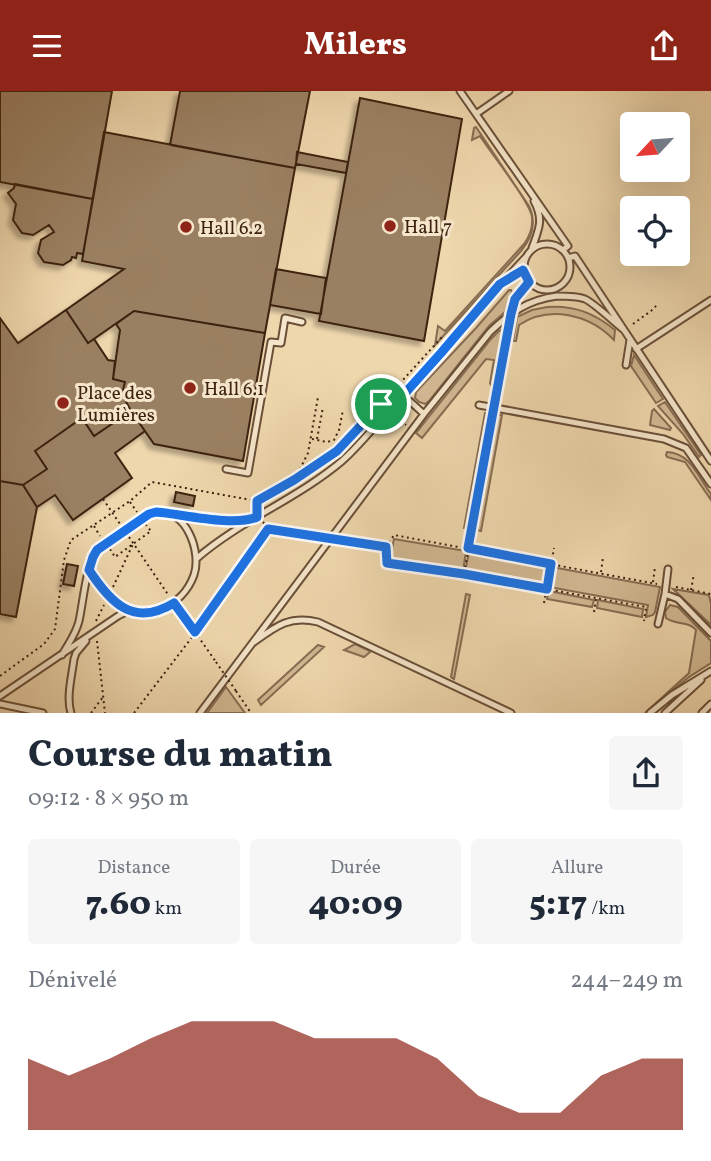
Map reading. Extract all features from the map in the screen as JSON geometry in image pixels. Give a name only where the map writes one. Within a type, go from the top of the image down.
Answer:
[{"type":"lane","points":[[460,91],[711,461]]},
{"type":"lane","points":[[476,114],[509,91]]},
{"type":"lane","points":[[196,559],[344,459],[525,258],[540,228],[540,213],[520,177]]},
{"type":"lane","points":[[532,248],[551,244],[566,248]]},
{"type":"lane","points":[[525,258],[523,270],[529,282],[541,289],[562,285],[569,272],[571,257]]},
{"type":"lane","points":[[500,284],[523,270]]},
{"type":"lane","points":[[495,407],[515,299],[529,282]]},
{"type":"lane","points":[[200,713],[411,430],[490,332],[527,303],[537,299],[565,296],[585,299],[624,330]]},
{"type":"lane","points":[[636,349],[711,300]]},
{"type":"lane","points":[[226,468],[248,473],[271,342],[281,343],[285,318],[302,321]]},
{"type":"lane","points":[[626,365],[630,340]]},
{"type":"lane","points":[[403,395],[424,414]]},
{"type":"lane","points":[[479,405],[678,443],[686,447],[711,484]]},
{"type":"lane","points":[[62,655],[78,624],[89,570],[97,550],[149,514],[156,512],[234,520],[254,518]]},
{"type":"lane","points":[[89,570],[114,602],[130,610],[148,612],[174,603],[186,591],[194,576],[196,559],[189,534],[178,519],[169,513]]},
{"type":"lane","points":[[658,624],[668,569]]},
{"type":"lane","points":[[665,594],[678,599],[711,633]]},
{"type":"lane","points":[[0,696],[130,610]]},
{"type":"lane","points":[[249,646],[283,623],[301,619],[318,622],[511,713]]},
{"type":"lane","points":[[71,713],[69,709],[74,659],[81,646],[96,631]]},
{"type":"lane","points":[[650,713],[672,695],[711,671]]},
{"type":"lane","points":[[665,713],[711,671]]},
{"type":"lane","points":[[0,704],[43,713]]},
{"type":"lane","points":[[702,713],[711,704]]},
{"type":"path","points":[[624,330],[657,305]]},
{"type":"path","points":[[0,676],[44,644],[55,629],[64,560],[71,540],[130,501],[152,482],[257,501],[337,451],[449,329]]},
{"type":"path","points":[[294,480],[309,453],[318,397]]},
{"type":"path","points":[[317,440],[323,407]]},
{"type":"path","points":[[464,574],[495,407]]},
{"type":"path","points":[[311,438],[327,442],[334,440],[343,411]]},
{"type":"path","points":[[389,411],[411,430]]},
{"type":"path","points":[[103,499],[251,713]]},
{"type":"path","points":[[257,501],[254,518],[268,529],[386,547]]},
{"type":"path","points":[[134,713],[268,529]]},
{"type":"path","points":[[644,621],[646,607],[387,563],[386,547],[394,535],[711,593]]},
{"type":"path","points":[[105,713],[96,631],[98,616],[133,544]]},
{"type":"path","points":[[544,603],[554,548]]},
{"type":"path","points":[[601,573],[603,557]]},
{"type":"path","points":[[653,583],[655,567]]},
{"type":"path","points":[[691,590],[694,574]]},
{"type":"path","points":[[594,612],[596,598]]},
{"type":"path","points":[[91,713],[103,696]]},
{"type":"shaded area","points":[[476,127],[529,206],[533,218],[532,230],[521,251],[435,345],[438,326],[445,331],[524,244],[531,228],[530,210],[517,189],[480,136],[472,140]]},
{"type":"shaded area","points":[[509,290],[512,292],[505,312],[489,326],[429,401],[425,404],[419,402],[415,398],[416,392]]},
{"type":"shaded area","points":[[547,307],[566,307],[591,315],[615,330],[614,340],[593,324],[568,315],[556,314],[543,315],[519,325],[516,341],[513,341],[517,317]]},
{"type":"shaded area","points":[[503,329],[494,384],[490,383],[494,360],[486,359],[422,438],[416,433],[491,339]]},
{"type":"shaded area","points":[[634,355],[663,399],[656,403],[631,366]]},
{"type":"shaded area","points":[[665,402],[701,455],[699,457],[658,406]]},
{"type":"shaded area","points":[[654,409],[671,428],[670,430],[650,425]]},
{"type":"shaded area","points":[[485,413],[489,413],[468,529],[464,528]]},
{"type":"shaded area","points":[[498,415],[502,415],[481,531],[477,530]]},
{"type":"shaded area","points":[[667,452],[675,453],[688,461],[711,494],[711,500],[685,462],[667,457]]},
{"type":"shaded area","points":[[394,539],[466,551],[463,571],[390,559]]},
{"type":"shaded area","points":[[469,552],[549,566],[545,586],[465,572]]},
{"type":"shaded area","points":[[552,567],[660,587],[655,612],[646,617],[648,605],[549,587]]},
{"type":"shaded area","points":[[673,589],[709,595],[711,625]]},
{"type":"shaded area","points":[[549,591],[594,600],[592,607],[547,599]]},
{"type":"shaded area","points":[[466,594],[470,595],[454,679],[451,677]]},
{"type":"shaded area","points":[[598,600],[643,609],[642,617],[597,608]]},
{"type":"shaded area","points":[[670,605],[678,607],[711,641],[711,663],[689,677],[645,713],[689,673],[696,630],[690,625],[666,618],[665,612]]},
{"type":"shaded area","points":[[355,644],[370,652],[364,657],[344,650]]},
{"type":"shaded area","points":[[318,645],[324,647],[261,705],[258,700]]},
{"type":"shaded area","points":[[226,687],[245,713],[207,713]]},
{"type":"building","points":[[0,91],[112,91],[93,199],[0,182]]},
{"type":"building","points":[[180,91],[310,91],[295,168],[170,145]]},
{"type":"building","name":"Hall 7","points":[[360,98],[462,119],[424,341],[319,321]]},
{"type":"building","name":"Hall 6.2","points":[[104,132],[295,168],[265,333],[134,311],[88,343],[66,310],[124,269],[82,261]]},
{"type":"building","points":[[297,152],[348,162],[346,173],[296,164]]},
{"type":"building","points":[[15,184],[93,199],[83,254],[77,253],[76,258],[72,257],[63,265],[44,262],[38,253],[41,240],[54,232],[49,225],[33,235],[22,233],[13,220],[16,204],[8,193]]},
{"type":"building","points":[[276,269],[326,278],[321,314],[270,305]]},
{"type":"building","name":"Place des Lumières","points":[[66,310],[88,343],[94,339],[108,360],[115,361],[113,379],[125,382],[122,394],[131,411],[94,436],[82,418],[35,451],[47,469],[23,485],[0,481],[0,318],[18,343]]},
{"type":"building","name":"Hall 6.1","points":[[134,311],[265,333],[243,461],[154,444],[122,394],[125,382],[113,379],[120,330],[116,324]]},
{"type":"building","points":[[131,411],[145,431],[115,453],[132,478],[73,520],[55,495],[37,507],[23,485],[47,469],[35,451],[82,418],[94,436]]},
{"type":"building","points":[[0,481],[23,485],[37,507],[16,617],[0,614]]},
{"type":"building","points":[[176,492],[195,496],[193,506],[174,502]]},
{"type":"building","points":[[67,564],[78,566],[74,586],[63,584]]},
{"type":"place","name":"Hall 7","points":[[390,226]]},
{"type":"place","name":"Hall 6.2","points":[[186,227]]},
{"type":"place","name":"Hall 6.1","points":[[190,388]]},
{"type":"place","name":"Place des Lumières","points":[[63,403]]},
{"type":"route","points":[[523,270],[529,282],[518,293],[511,314],[468,548],[551,564],[547,589],[387,563],[386,547],[268,529],[195,632],[174,603],[148,612],[130,610],[114,602],[89,570],[97,550],[149,514],[156,512],[234,520],[257,517],[257,501],[337,451],[381,404],[389,411],[500,284],[523,270]]}]
